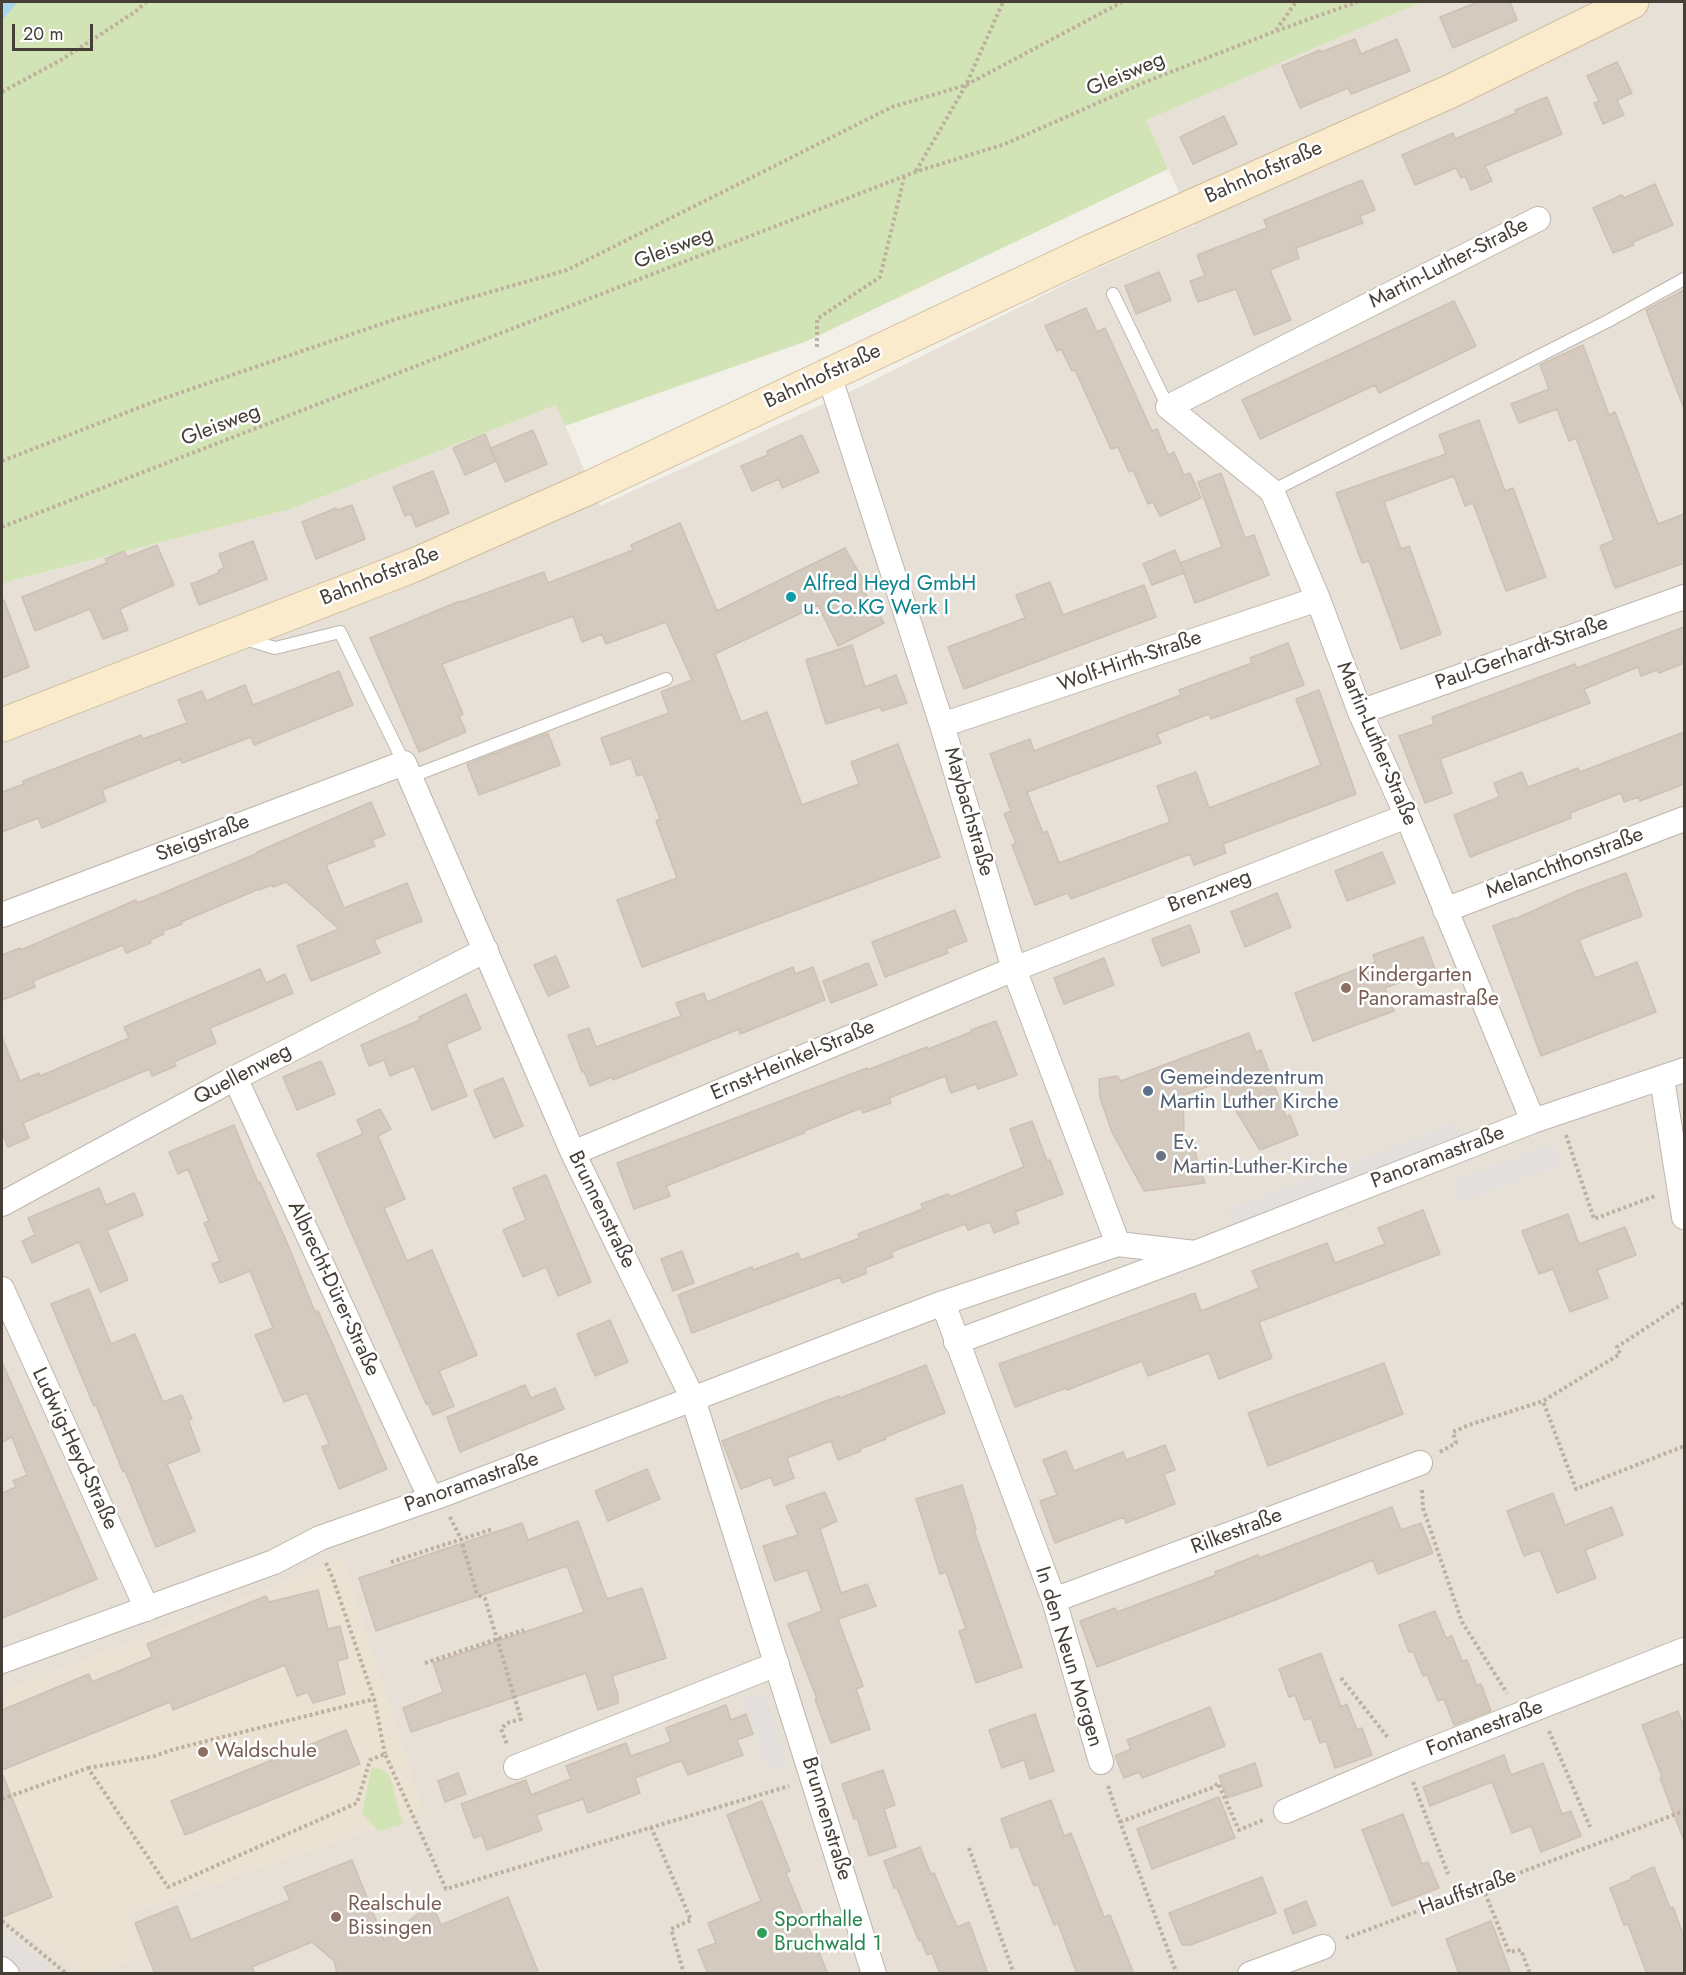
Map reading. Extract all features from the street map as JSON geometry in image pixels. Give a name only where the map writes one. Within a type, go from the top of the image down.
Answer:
[{"type":"street","name":"Bahnhofstraße","points":[[2,724],[412,566],[592,486],[1090,251],[1451,91],[1632,2]]},
{"type":"street","name":"Martin-Luther-Straße","points":[[1533,1121],[1407,816],[1360,712],[1318,599],[1272,491],[1168,407],[1538,219]]},
{"type":"street","name":"Maybachstraße","points":[[828,375],[942,725],[1014,969],[1118,1244]]},
{"type":"street","name":"Paul-Gerhardt-Straße","points":[[1360,712],[1684,597]]},
{"type":"street","name":"Wolf-Hirth-Straße","points":[[942,725],[1318,599]]},
{"type":"street","name":"Steigstraße","points":[[2,915],[407,770]]},
{"type":"street","name":"Brunnenstraße","points":[[407,770],[573,1153],[693,1399],[874,1974]]},
{"type":"street","name":"Brenzweg","points":[[1014,969],[1407,816]]},
{"type":"street","name":"Melanchthonstraße","points":[[1445,910],[1684,819]]},
{"type":"street","name":"Quellenweg","points":[[2,1204],[235,1078],[486,950]]},
{"type":"street","name":"Ernst-Heinkel-Straße","points":[[573,1153],[1014,969]]},
{"type":"street","name":"Panoramastraße","points":[[956,1342],[1195,1253],[1533,1121],[1673,1075]]},
{"type":"street","points":[[1673,1075],[1679,1188],[1684,1217]]},
{"type":"street","name":"Albrecht-Dürer-Straße","points":[[235,1078],[435,1498]]},
{"type":"street","name":"Panoramastraße","points":[[2,1662],[274,1562],[315,1541],[435,1498],[943,1303],[1118,1244],[1195,1253]]},
{"type":"street","name":"Ludwig-Heyd-Straße","points":[[2,1289],[147,1609]]},
{"type":"street","points":[[943,1303],[956,1342]]},
{"type":"street","name":"In den Neun Morgen","points":[[956,1342],[1054,1600],[1101,1762]]},
{"type":"street","name":"Rilkestraße","points":[[1054,1600],[1420,1463]]},
{"type":"street","name":"Fontanestraße","points":[[1286,1811],[1405,1760],[1684,1650]]},
{"type":"street","points":[[516,1767],[777,1664]]},
{"type":"street","points":[[1250,1974],[1323,1947]]},
{"type":"street","points":[[2,1969],[7,1974]]},
{"type":"lane","points":[[1272,491],[1598,326],[1684,279]]},
{"type":"lane","name":"Martin-Luther-Straße","points":[[1113,294],[1168,407]]},
{"type":"lane","points":[[232,635],[275,648],[340,632],[407,770],[666,679]]},
{"type":"path","points":[[2,92],[61,60],[135,12],[146,2]]},
{"type":"path","points":[[915,172],[966,85],[1004,2]]},
{"type":"path","points":[[2,461],[156,401],[396,319],[567,270],[892,107],[966,85],[1122,2]]},
{"type":"path","points":[[1276,31],[1296,2]]},
{"type":"path","name":"Gleisweg","points":[[2,527],[915,172],[1005,144],[1145,82],[1357,2]]},
{"type":"path","points":[[828,375],[818,356],[817,319],[880,277],[904,177]]},
{"type":"path","points":[[1559,1113],[1594,1219],[1679,1188]]},
{"type":"path","points":[[1590,1827],[1530,1711],[1462,1622],[1423,1508],[1420,1463],[1456,1443],[1453,1432],[1543,1401],[1620,1354],[1617,1347],[1684,1303]]},
{"type":"path","points":[[1543,1401],[1576,1489],[1684,1446]]},
{"type":"path","points":[[435,1498],[461,1539],[477,1594],[485,1599],[521,1719],[507,1723],[501,1729],[516,1767]]},
{"type":"path","points":[[392,1562],[493,1529]]},
{"type":"path","points":[[315,1541],[333,1579],[374,1699],[385,1754],[446,1889],[813,1779]]},
{"type":"path","points":[[425,1663],[524,1630]]},
{"type":"path","points":[[1341,1678],[1405,1760],[1448,1874]]},
{"type":"path","points":[[2,1799],[88,1768],[155,1756],[374,1699]]},
{"type":"path","points":[[88,1768],[168,1887],[357,1803],[370,1760],[385,1754]]},
{"type":"path","name":"In den Neun Morgen","points":[[1101,1762],[1120,1822],[1177,1974]]},
{"type":"path","points":[[1120,1822],[1214,1787],[1218,1783],[1239,1830],[1286,1811]]},
{"type":"path","name":"Hauffstraße","points":[[1323,1947],[1684,1811]]},
{"type":"path","points":[[651,1827],[691,1920],[671,1929],[684,1974]]},
{"type":"path","points":[[969,1848],[1014,1974]]},
{"type":"path","points":[[1483,1888],[1509,1952],[1521,1950],[1530,1974]]},
{"type":"path","points":[[2,1921],[67,1974]]},
{"type":"shaded area","points":[[1422,2],[1684,2],[1684,1973],[2,1974],[2,585],[13,580],[291,509],[556,405],[600,506],[860,387],[1092,271],[1195,225],[1145,120]]},
{"type":"shaded area","points":[[1458,1122],[1463,1136],[1232,1224],[1227,1210]]},
{"type":"shaded area","points":[[1553,1143],[1561,1164],[1461,1202],[1453,1181]]},
{"type":"shaded area","points":[[1684,1458],[1684,1516],[1676,1462]]},
{"type":"shaded area","name":"Waldschule","points":[[342,1555],[424,1812],[127,1915],[145,1957],[103,1973],[79,1973],[2,1919],[2,1691],[267,1588]]},
{"type":"shaded area","points":[[763,1692],[787,1763],[768,1769],[744,1698]]},
{"type":"shaded area","points":[[2,1931],[52,1970],[50,1973],[26,1973],[2,1955]]},
{"type":"green space","points":[[18,2],[1422,2],[1146,120],[1168,169],[807,341],[565,426],[556,405],[291,509],[13,580],[2,585],[2,21]]},
{"type":"green space","points":[[374,1767],[385,1771],[390,1776],[403,1824],[378,1831],[362,1813],[371,1769]]},
{"type":"water","points":[[2,2],[18,2],[2,21]]},
{"type":"building","points":[[1478,2],[1510,2],[1517,20],[1453,48],[1440,17]]},
{"type":"building","points":[[1355,39],[1361,54],[1397,39],[1410,71],[1351,94],[1348,88],[1300,108],[1282,66],[1320,50],[1321,52]]},
{"type":"building","points":[[1617,62],[1632,93],[1617,100],[1624,115],[1603,124],[1594,103],[1599,101],[1587,76]]},
{"type":"building","points":[[1547,97],[1562,134],[1485,166],[1492,181],[1471,190],[1465,176],[1461,178],[1456,168],[1415,185],[1402,155],[1453,133],[1455,139]]},
{"type":"building","points":[[1224,116],[1237,144],[1193,164],[1180,137]]},
{"type":"building","points":[[1362,180],[1375,210],[1360,216],[1363,223],[1296,248],[1299,258],[1270,270],[1291,320],[1254,335],[1236,289],[1198,302],[1190,281],[1205,276],[1197,255],[1267,228],[1264,220]]},
{"type":"building","points":[[1655,184],[1673,225],[1613,253],[1593,208],[1622,195],[1624,198]]},
{"type":"building","points":[[1159,272],[1171,300],[1136,314],[1125,286]]},
{"type":"building","points":[[1684,290],[1684,406],[1683,406],[1646,310]]},
{"type":"building","points":[[1454,301],[1476,346],[1379,393],[1375,385],[1260,439],[1242,400]]},
{"type":"building","points":[[1086,308],[1097,332],[1105,328],[1152,431],[1157,429],[1168,455],[1174,452],[1184,475],[1190,473],[1201,498],[1160,516],[1153,502],[1148,504],[1133,470],[1129,472],[1118,447],[1111,449],[1075,370],[1072,371],[1061,349],[1057,351],[1045,326]]},
{"type":"building","points":[[1583,345],[1609,415],[1615,412],[1658,524],[1684,514],[1684,563],[1615,588],[1600,546],[1614,540],[1576,438],[1569,441],[1557,409],[1519,423],[1511,404],[1549,389],[1540,365]]},
{"type":"building","points":[[1479,420],[1505,491],[1513,488],[1546,577],[1506,591],[1473,503],[1465,506],[1454,476],[1384,502],[1401,549],[1409,546],[1441,634],[1401,649],[1369,561],[1362,563],[1336,493],[1446,454],[1439,435]]},
{"type":"building","points":[[533,430],[547,464],[505,482],[491,448]]},
{"type":"building","points":[[485,434],[496,461],[465,475],[453,448]]},
{"type":"building","points":[[802,435],[819,472],[782,488],[779,479],[752,491],[741,466],[768,455],[767,451]]},
{"type":"building","points":[[433,471],[449,513],[416,527],[411,514],[405,516],[393,487]]},
{"type":"building","points":[[1221,473],[1245,538],[1254,535],[1269,575],[1195,603],[1180,563],[1222,547],[1198,482]]},
{"type":"building","points":[[352,505],[365,539],[316,559],[302,522],[336,508],[337,510]]},
{"type":"building","points":[[680,523],[717,611],[845,548],[865,583],[860,585],[884,623],[838,646],[818,605],[715,654],[741,722],[767,712],[802,805],[859,784],[851,762],[898,744],[940,857],[642,967],[617,900],[677,878],[656,821],[660,819],[643,774],[637,776],[631,758],[611,765],[601,738],[669,713],[661,692],[692,680],[666,622],[606,644],[602,634],[582,642],[573,616],[442,664],[463,714],[459,716],[466,732],[419,752],[370,638],[460,601],[544,572],[548,583],[633,550],[631,545]]},
{"type":"building","points":[[253,541],[267,579],[199,605],[191,584],[219,573],[218,571],[224,568],[219,554]]},
{"type":"building","points":[[157,545],[174,585],[120,609],[128,630],[103,639],[90,609],[35,631],[22,597],[107,563],[105,559],[124,551],[127,557]]},
{"type":"building","points":[[1175,550],[1184,573],[1152,585],[1143,564]]},
{"type":"building","points":[[1050,582],[1063,615],[1144,585],[1156,617],[964,689],[948,647],[1025,618],[1016,595]]},
{"type":"building","points":[[4,600],[29,667],[2,678],[2,601]]},
{"type":"building","points":[[1684,627],[1684,663],[1659,673],[1657,670],[1641,676],[1638,667],[1584,689],[1590,703],[1440,759],[1452,793],[1425,803],[1399,736],[1434,724],[1432,717],[1575,664],[1577,668]]},
{"type":"building","points":[[1288,643],[1304,685],[1211,719],[1209,714],[1157,734],[1161,743],[1027,792],[1043,833],[1047,831],[1059,863],[1170,822],[1157,786],[1196,772],[1209,808],[1321,765],[1296,699],[1319,690],[1356,794],[1223,844],[1226,853],[1194,865],[1190,854],[1071,899],[1068,893],[1035,905],[1012,845],[1016,843],[1004,814],[1011,811],[990,754],[1030,739],[1034,751],[1181,695],[1179,690],[1252,663],[1250,658]]},
{"type":"building","points":[[852,645],[865,687],[896,675],[907,703],[882,711],[880,707],[826,724],[806,660]]},
{"type":"building","points":[[339,671],[353,705],[254,745],[251,737],[182,763],[181,759],[102,790],[106,801],[42,828],[38,818],[2,832],[2,792],[24,784],[23,781],[141,735],[143,739],[187,723],[178,700],[202,691],[206,701],[245,685],[253,705]]},
{"type":"building","points":[[1684,732],[1684,784],[1640,801],[1639,797],[1624,802],[1621,793],[1570,813],[1571,818],[1470,857],[1454,815],[1499,797],[1494,783],[1522,772],[1528,787],[1578,768],[1580,772]]},
{"type":"building","points":[[548,733],[560,765],[479,795],[467,764]]},
{"type":"building","points":[[371,802],[385,835],[372,840],[375,846],[326,865],[344,908],[407,883],[422,921],[374,940],[380,953],[311,981],[297,946],[339,929],[286,882],[259,889],[181,922],[182,924],[163,931],[164,934],[150,940],[151,943],[126,953],[123,945],[33,981],[35,987],[2,1000],[2,955],[20,948],[21,950],[136,900],[137,903],[158,895]]},
{"type":"building","points":[[1382,852],[1395,883],[1347,901],[1335,871]]},
{"type":"building","points":[[1626,873],[1642,916],[1579,940],[1595,978],[1637,962],[1656,1012],[1541,1056],[1493,926]]},
{"type":"building","points":[[1277,893],[1291,927],[1245,947],[1231,912]]},
{"type":"building","points":[[955,910],[967,941],[946,949],[948,953],[885,977],[872,942]]},
{"type":"building","points":[[1190,925],[1200,952],[1162,966],[1152,939]]},
{"type":"building","name":"Kindergarten Panoramastraße","points":[[1423,937],[1435,969],[1385,988],[1394,1011],[1313,1041],[1295,993],[1375,962],[1373,955]]},
{"type":"building","points":[[556,956],[569,987],[548,996],[534,965]]},
{"type":"building","points":[[1104,958],[1114,985],[1064,1004],[1054,978]]},
{"type":"building","points":[[868,963],[877,985],[831,1003],[823,981]]},
{"type":"building","points":[[793,967],[795,974],[813,967],[825,1000],[740,1034],[739,1029],[613,1080],[612,1077],[590,1086],[584,1071],[582,1072],[568,1035],[589,1028],[596,1047],[681,1016],[676,1003],[704,993],[707,1002]]},
{"type":"building","points":[[260,969],[266,983],[285,974],[293,993],[210,1028],[216,1043],[174,1062],[176,1066],[152,1076],[149,1069],[23,1123],[29,1138],[8,1147],[2,1132],[2,1037],[20,1081],[39,1073],[40,1076],[129,1038],[124,1027]]},
{"type":"building","points":[[466,994],[481,1029],[446,1044],[467,1096],[432,1110],[414,1066],[390,1076],[384,1060],[369,1066],[361,1045],[420,1020],[419,1017]]},
{"type":"building","points":[[996,1021],[1017,1075],[978,1089],[976,1084],[951,1093],[945,1076],[889,1098],[891,1103],[863,1113],[861,1108],[804,1131],[804,1133],[666,1186],[670,1196],[634,1209],[617,1163],[867,1068],[867,1070],[927,1047],[928,1049]]},
{"type":"building","name":"Gemeindezentrum Martin Luther Kirche","points":[[1249,1033],[1256,1052],[1261,1050],[1286,1117],[1290,1115],[1298,1135],[1260,1150],[1219,1083],[1183,1095],[1184,1137],[1194,1138],[1197,1161],[1205,1183],[1144,1191],[1112,1132],[1100,1098],[1099,1079],[1117,1076],[1121,1081]]},
{"type":"building","points":[[321,1061],[335,1094],[297,1110],[283,1077]]},
{"type":"building","points":[[503,1078],[523,1126],[494,1138],[474,1090]]},
{"type":"building","points":[[380,1109],[391,1129],[378,1136],[405,1199],[384,1208],[407,1261],[432,1250],[477,1355],[439,1371],[454,1406],[433,1415],[428,1403],[426,1404],[317,1154],[363,1134],[357,1120]]},
{"type":"building","points":[[1032,1121],[1047,1161],[1050,1160],[1063,1194],[1015,1212],[1019,1223],[994,1233],[990,1222],[968,1230],[965,1224],[891,1252],[893,1257],[865,1268],[867,1273],[842,1283],[840,1277],[692,1333],[678,1295],[752,1267],[753,1270],[798,1253],[801,1260],[860,1238],[858,1234],[923,1209],[921,1204],[948,1194],[950,1197],[1024,1167],[1010,1129]]},
{"type":"building","points":[[234,1125],[258,1183],[260,1182],[288,1245],[315,1312],[318,1311],[387,1469],[339,1489],[322,1447],[329,1444],[307,1393],[284,1402],[255,1335],[273,1328],[250,1271],[220,1283],[212,1264],[220,1261],[204,1223],[209,1221],[188,1169],[178,1174],[169,1152]]},
{"type":"building","points":[[546,1175],[591,1282],[558,1296],[546,1267],[523,1277],[503,1230],[526,1220],[513,1188]]},
{"type":"building","points":[[99,1188],[106,1205],[134,1193],[143,1215],[107,1230],[128,1280],[100,1292],[79,1242],[32,1263],[22,1241],[35,1235],[28,1218]]},
{"type":"building","points":[[1423,1210],[1440,1254],[1259,1322],[1272,1358],[1219,1379],[1209,1353],[1148,1376],[1142,1361],[1015,1407],[999,1364],[1195,1293],[1201,1311],[1259,1288],[1252,1271],[1327,1243],[1335,1263],[1385,1244],[1378,1228]]},
{"type":"building","points":[[1568,1214],[1579,1244],[1625,1227],[1636,1255],[1597,1270],[1608,1298],[1570,1312],[1553,1269],[1539,1274],[1522,1231]]},
{"type":"building","points":[[682,1251],[694,1283],[673,1291],[661,1259]]},
{"type":"building","points":[[89,1289],[111,1344],[135,1334],[163,1402],[182,1395],[192,1419],[188,1420],[200,1451],[167,1464],[195,1531],[156,1547],[51,1304]]},
{"type":"building","points":[[610,1320],[628,1362],[595,1376],[577,1334]]},
{"type":"building","points":[[2,1362],[97,1579],[2,1618],[2,1493],[16,1487],[13,1481],[27,1475],[12,1437],[2,1442]]},
{"type":"building","points":[[1384,1363],[1403,1414],[1268,1466],[1248,1413]]},
{"type":"building","points":[[926,1365],[945,1413],[885,1437],[886,1439],[838,1460],[831,1441],[787,1458],[794,1478],[774,1486],[771,1477],[741,1489],[722,1441]]},
{"type":"building","points":[[525,1385],[531,1398],[555,1388],[564,1409],[460,1452],[447,1417]]},
{"type":"building","points":[[1165,1445],[1175,1470],[1164,1474],[1175,1504],[1126,1523],[1124,1517],[1055,1543],[1040,1501],[1057,1495],[1043,1460],[1066,1451],[1074,1471],[1123,1452],[1126,1460]]},
{"type":"building","points":[[647,1469],[660,1499],[608,1521],[595,1491]]},
{"type":"building","points":[[962,1485],[976,1529],[974,1530],[1022,1667],[976,1683],[959,1631],[966,1629],[946,1572],[940,1574],[916,1499]]},
{"type":"building","points":[[825,1492],[837,1521],[820,1529],[841,1593],[867,1584],[876,1606],[838,1619],[863,1686],[856,1689],[870,1729],[831,1743],[788,1624],[822,1611],[807,1570],[775,1581],[763,1546],[798,1535],[786,1506]]},
{"type":"building","points":[[1553,1493],[1565,1525],[1612,1507],[1623,1535],[1585,1550],[1596,1578],[1557,1593],[1540,1550],[1524,1556],[1507,1511]]},
{"type":"building","points":[[1392,1507],[1401,1530],[1421,1523],[1433,1553],[1378,1574],[1373,1560],[1275,1600],[1097,1667],[1080,1621],[1115,1608],[1117,1612],[1216,1575],[1215,1572],[1258,1555],[1259,1558]]},
{"type":"building","points":[[578,1521],[607,1599],[642,1588],[666,1658],[612,1676],[618,1703],[598,1710],[586,1673],[411,1732],[403,1708],[443,1692],[433,1663],[584,1612],[567,1566],[376,1631],[359,1578],[522,1523],[528,1540]]},
{"type":"building","points":[[318,1590],[328,1629],[340,1626],[348,1658],[337,1661],[345,1694],[313,1703],[308,1692],[297,1696],[285,1665],[173,1710],[170,1702],[2,1770],[2,1710],[89,1674],[92,1682],[152,1657],[147,1644],[266,1596],[269,1602]]},
{"type":"building","points":[[1435,1611],[1446,1638],[1452,1636],[1462,1661],[1467,1660],[1477,1686],[1481,1684],[1491,1711],[1454,1725],[1444,1699],[1438,1701],[1427,1675],[1423,1676],[1413,1651],[1409,1652],[1399,1625]]},
{"type":"building","points":[[1321,1653],[1341,1707],[1347,1704],[1357,1730],[1362,1728],[1372,1755],[1335,1768],[1326,1741],[1320,1743],[1311,1718],[1304,1720],[1295,1695],[1289,1697],[1279,1669]]},
{"type":"building","points":[[726,1705],[731,1720],[746,1714],[753,1734],[737,1740],[743,1755],[688,1775],[682,1761],[677,1762],[635,1778],[640,1793],[588,1813],[583,1799],[536,1815],[542,1830],[487,1850],[482,1835],[474,1838],[461,1804],[526,1780],[531,1795],[571,1779],[566,1766],[626,1743],[631,1756],[671,1742],[666,1728]]},
{"type":"building","points":[[1210,1707],[1225,1746],[1142,1778],[1139,1772],[1124,1778],[1115,1756],[1131,1749],[1127,1740]]},
{"type":"building","points":[[1678,1711],[1684,1728],[1684,1838],[1642,1725]]},
{"type":"building","points":[[1035,1714],[1054,1771],[1030,1779],[1024,1760],[1002,1768],[989,1730]]},
{"type":"building","points":[[346,1730],[360,1764],[185,1835],[171,1801]]},
{"type":"building","points":[[1504,1755],[1511,1775],[1543,1763],[1562,1814],[1571,1811],[1581,1836],[1541,1852],[1531,1826],[1512,1833],[1492,1782],[1430,1806],[1423,1787]]},
{"type":"building","points":[[1255,1763],[1262,1786],[1227,1798],[1219,1776]]},
{"type":"building","points":[[883,1770],[895,1805],[884,1809],[896,1847],[869,1856],[857,1818],[854,1819],[842,1784]]},
{"type":"building","points":[[2,1773],[52,1897],[2,1917]]},
{"type":"building","points":[[458,1773],[466,1794],[445,1802],[438,1781]]},
{"type":"building","points":[[1219,1797],[1235,1838],[1152,1869],[1137,1829]]},
{"type":"building","points":[[1051,1800],[1064,1836],[1071,1833],[1104,1917],[1110,1915],[1134,1974],[1077,1974],[1058,1923],[1054,1925],[1038,1884],[1034,1886],[1018,1846],[1011,1848],[1001,1819]]},
{"type":"building","name":"Sporthalle Bruchwald 1","points":[[762,1801],[790,1871],[786,1873],[828,1974],[708,1974],[698,1950],[716,1943],[708,1923],[761,1901],[727,1815]]},
{"type":"building","points":[[1403,1814],[1422,1864],[1428,1862],[1439,1888],[1392,1906],[1362,1830]]},
{"type":"building","points":[[920,1847],[957,1927],[969,1922],[988,1974],[940,1974],[932,1953],[927,1955],[921,1940],[919,1941],[884,1861]]},
{"type":"building","name":"Realschule Bissingen","points":[[352,1860],[384,1940],[432,1903],[441,1925],[508,1897],[539,1974],[337,1974],[334,1961],[312,1942],[252,1967],[255,1974],[155,1974],[135,1923],[177,1906],[191,1940],[290,1900],[284,1887]]},
{"type":"building","points":[[1654,1867],[1684,1937],[1684,1974],[1647,1974],[1628,1924],[1624,1925],[1610,1888]]},
{"type":"building","points":[[1262,1877],[1276,1913],[1190,1945],[1182,1945],[1169,1913]]},
{"type":"building","points":[[1306,1901],[1316,1925],[1293,1934],[1284,1910]]},
{"type":"building","points":[[1491,1921],[1511,1974],[1459,1974],[1446,1939]]},
{"type":"place","name":"Alfred Heyd GmbH u. Co.KG Werk I","points":[[791,597]]},
{"type":"place","name":"Kindergarten Panoramastraße","points":[[1346,988]]},
{"type":"place","name":"Gemeindezentrum Martin Luther Kirche","points":[[1148,1091]]},
{"type":"place","name":"Ev. Martin-Luther-Kirche","points":[[1161,1156]]},
{"type":"place","name":"Waldschule","points":[[203,1752]]},
{"type":"place","name":"Realschule Bissingen","points":[[336,1917]]},
{"type":"place","name":"Sporthalle Bruchwald 1","points":[[762,1933]]}]
